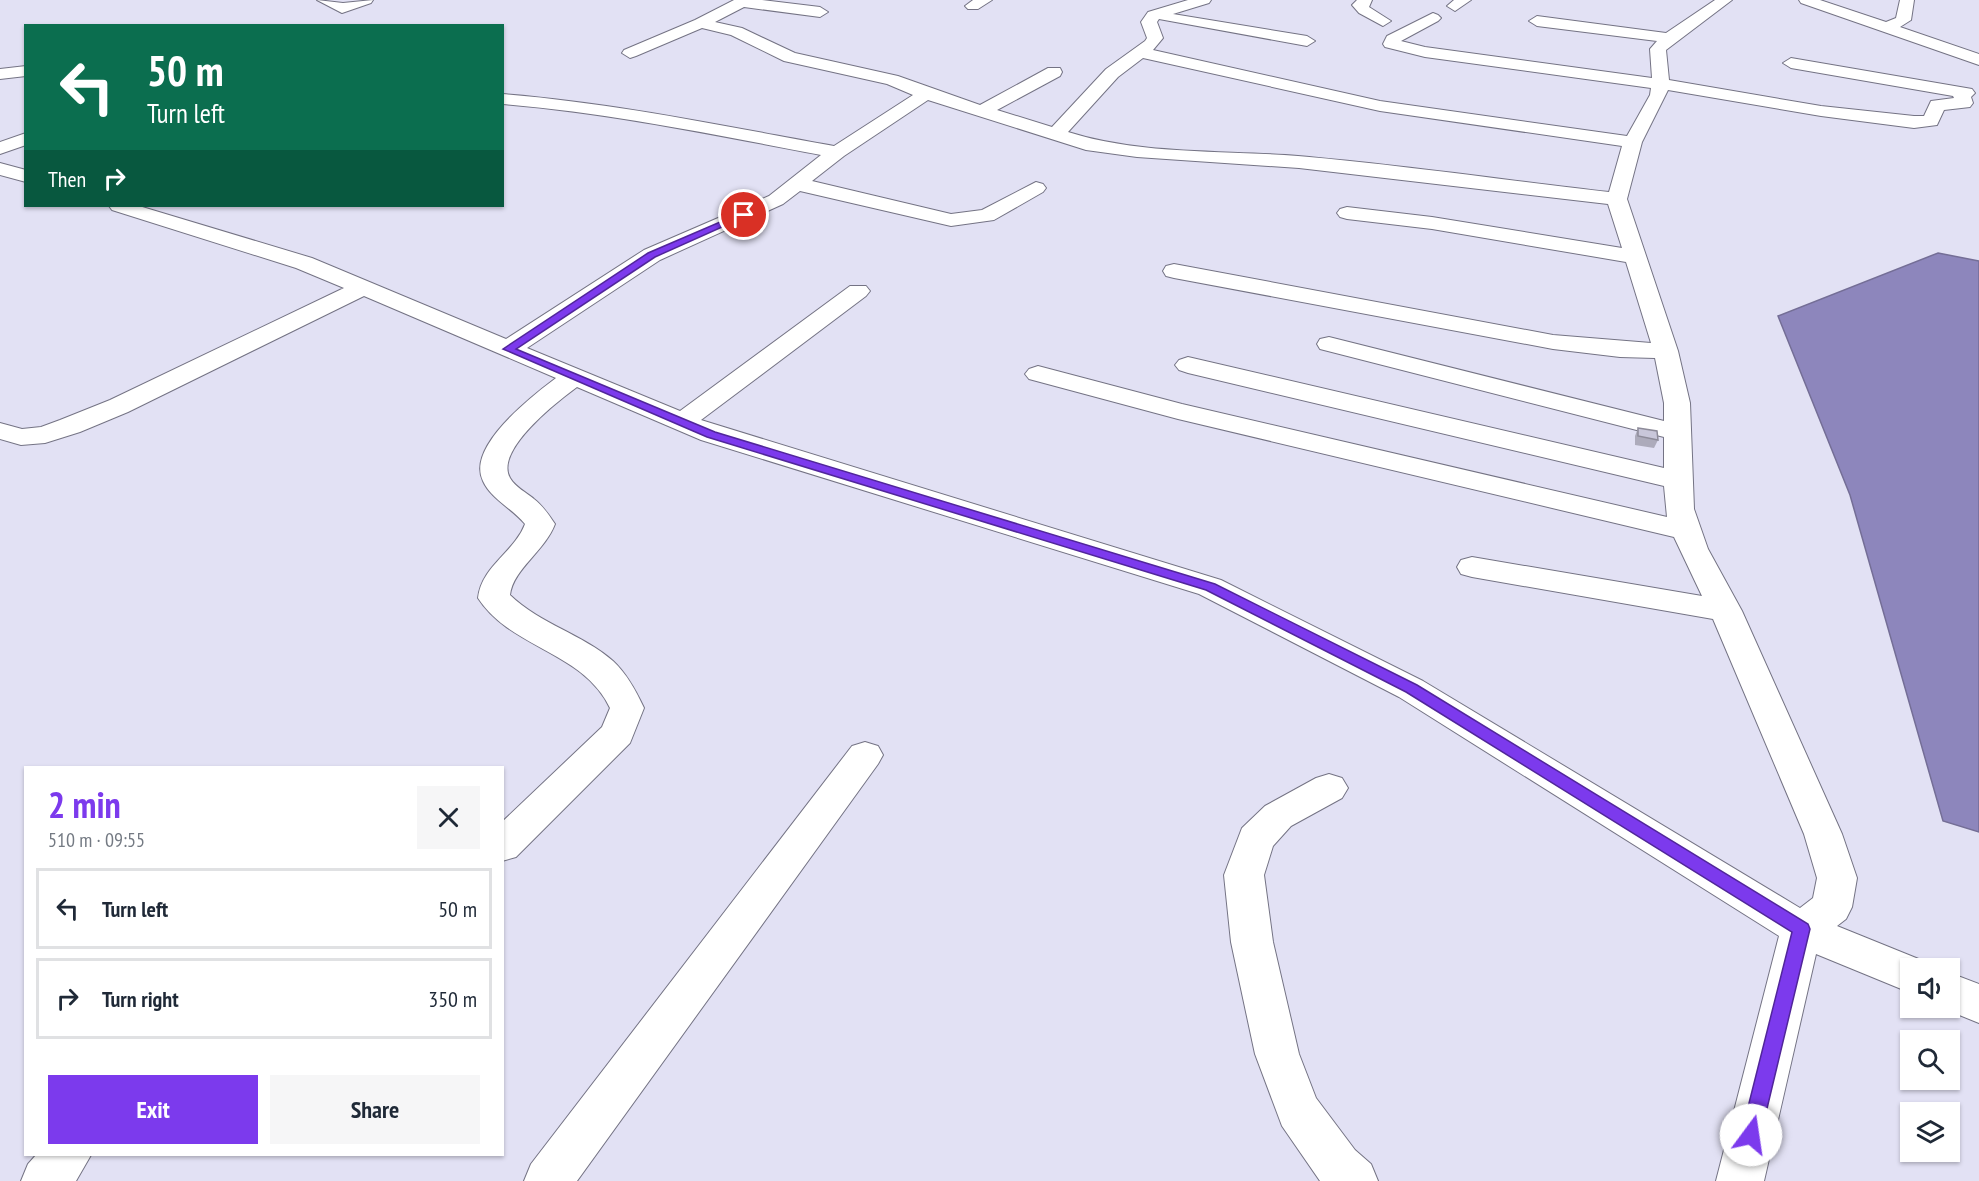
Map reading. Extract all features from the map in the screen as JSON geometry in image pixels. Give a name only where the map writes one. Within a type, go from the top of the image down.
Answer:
[{"type":"street","points":[[324,0],[331,5],[345,8],[366,0]]},
{"type":"street","points":[[1056,134],[1112,73],[1151,44],[1154,34],[1149,22],[1153,15],[1204,0]]},
{"type":"street","points":[[1365,0],[1360,5],[1364,10],[1383,21]]},
{"type":"street","points":[[1806,0],[1979,60]]},
{"type":"street","points":[[1885,29],[1903,21],[1906,0]]},
{"type":"street","points":[[630,54],[701,24],[743,1],[820,12]]},
{"type":"street","points":[[339,24],[345,8]]},
{"type":"street","points":[[1153,15],[1308,41]]},
{"type":"street","points":[[1537,21],[1694,15]]},
{"type":"street","points":[[1694,15],[1656,54],[1661,84],[1659,95],[1633,142],[1617,199],[1666,351],[1677,403],[1679,509],[1693,549],[1726,611],[1823,834],[1837,878],[1832,907],[1801,929],[1740,1181]]},
{"type":"street","points":[[701,24],[736,31],[790,57],[892,80],[926,94],[1107,148],[1299,162],[1617,199]]},
{"type":"street","points":[[1434,25],[1412,29],[1394,39],[1391,44],[1425,52],[1661,84],[1821,111],[1914,122],[1931,121],[1937,105],[1964,103],[1970,93],[1791,63]]},
{"type":"street","points":[[1154,34],[1177,38]]},
{"type":"street","points":[[1140,52],[1380,106],[1633,142]]},
{"type":"street","points":[[0,74],[24,71]]},
{"type":"street","points":[[983,111],[1054,72]]},
{"type":"street","points":[[508,349],[652,255],[776,200],[837,152],[926,94]]},
{"type":"street","points":[[504,99],[550,103],[658,119],[837,152]]},
{"type":"street","points":[[0,148],[24,140]]},
{"type":"street","points":[[0,169],[24,175]]},
{"type":"street","points":[[798,184],[951,220],[969,221],[987,216],[1036,188]]},
{"type":"street","points":[[122,207],[304,263],[711,434],[1210,587],[1412,689],[1801,929],[1900,970]]},
{"type":"street","points":[[1347,213],[1432,224],[1636,257]]},
{"type":"street","points":[[1174,271],[1553,342],[1620,350],[1666,351]]},
{"type":"street","points":[[0,431],[21,437],[45,435],[70,426],[129,402],[363,288]]},
{"type":"street","points":[[682,422],[858,291]]},
{"type":"street","points":[[1329,344],[1677,432]]},
{"type":"street","points":[[1188,365],[1677,480]]},
{"type":"street","points":[[1038,374],[1178,411],[1687,531]]},
{"type":"street","points":[[504,844],[617,734],[627,708],[613,682],[595,665],[518,619],[494,598],[497,581],[535,540],[540,524],[528,506],[496,481],[492,469],[495,454],[549,394],[575,377]]},
{"type":"street","points":[[1472,567],[1726,611]]},
{"type":"street","points":[[548,1181],[865,755]]},
{"type":"street","points":[[1329,788],[1278,816],[1256,839],[1244,875],[1252,942],[1277,1054],[1298,1111],[1338,1166],[1354,1181]]},
{"type":"street","points":[[1960,996],[1979,1004]]},
{"type":"street","points":[[45,1181],[66,1156]]},
{"type":"shaded area","points":[[1938,253],[1979,261],[1979,832],[1943,821],[1850,495],[1778,316]]},
{"type":"building","points":[[1638,428],[1657,431],[1658,440],[1638,436]]},
{"type":"route","points":[[744,215],[652,255],[508,349],[711,434],[1210,587],[1412,689],[1801,929],[1751,1135]]}]
